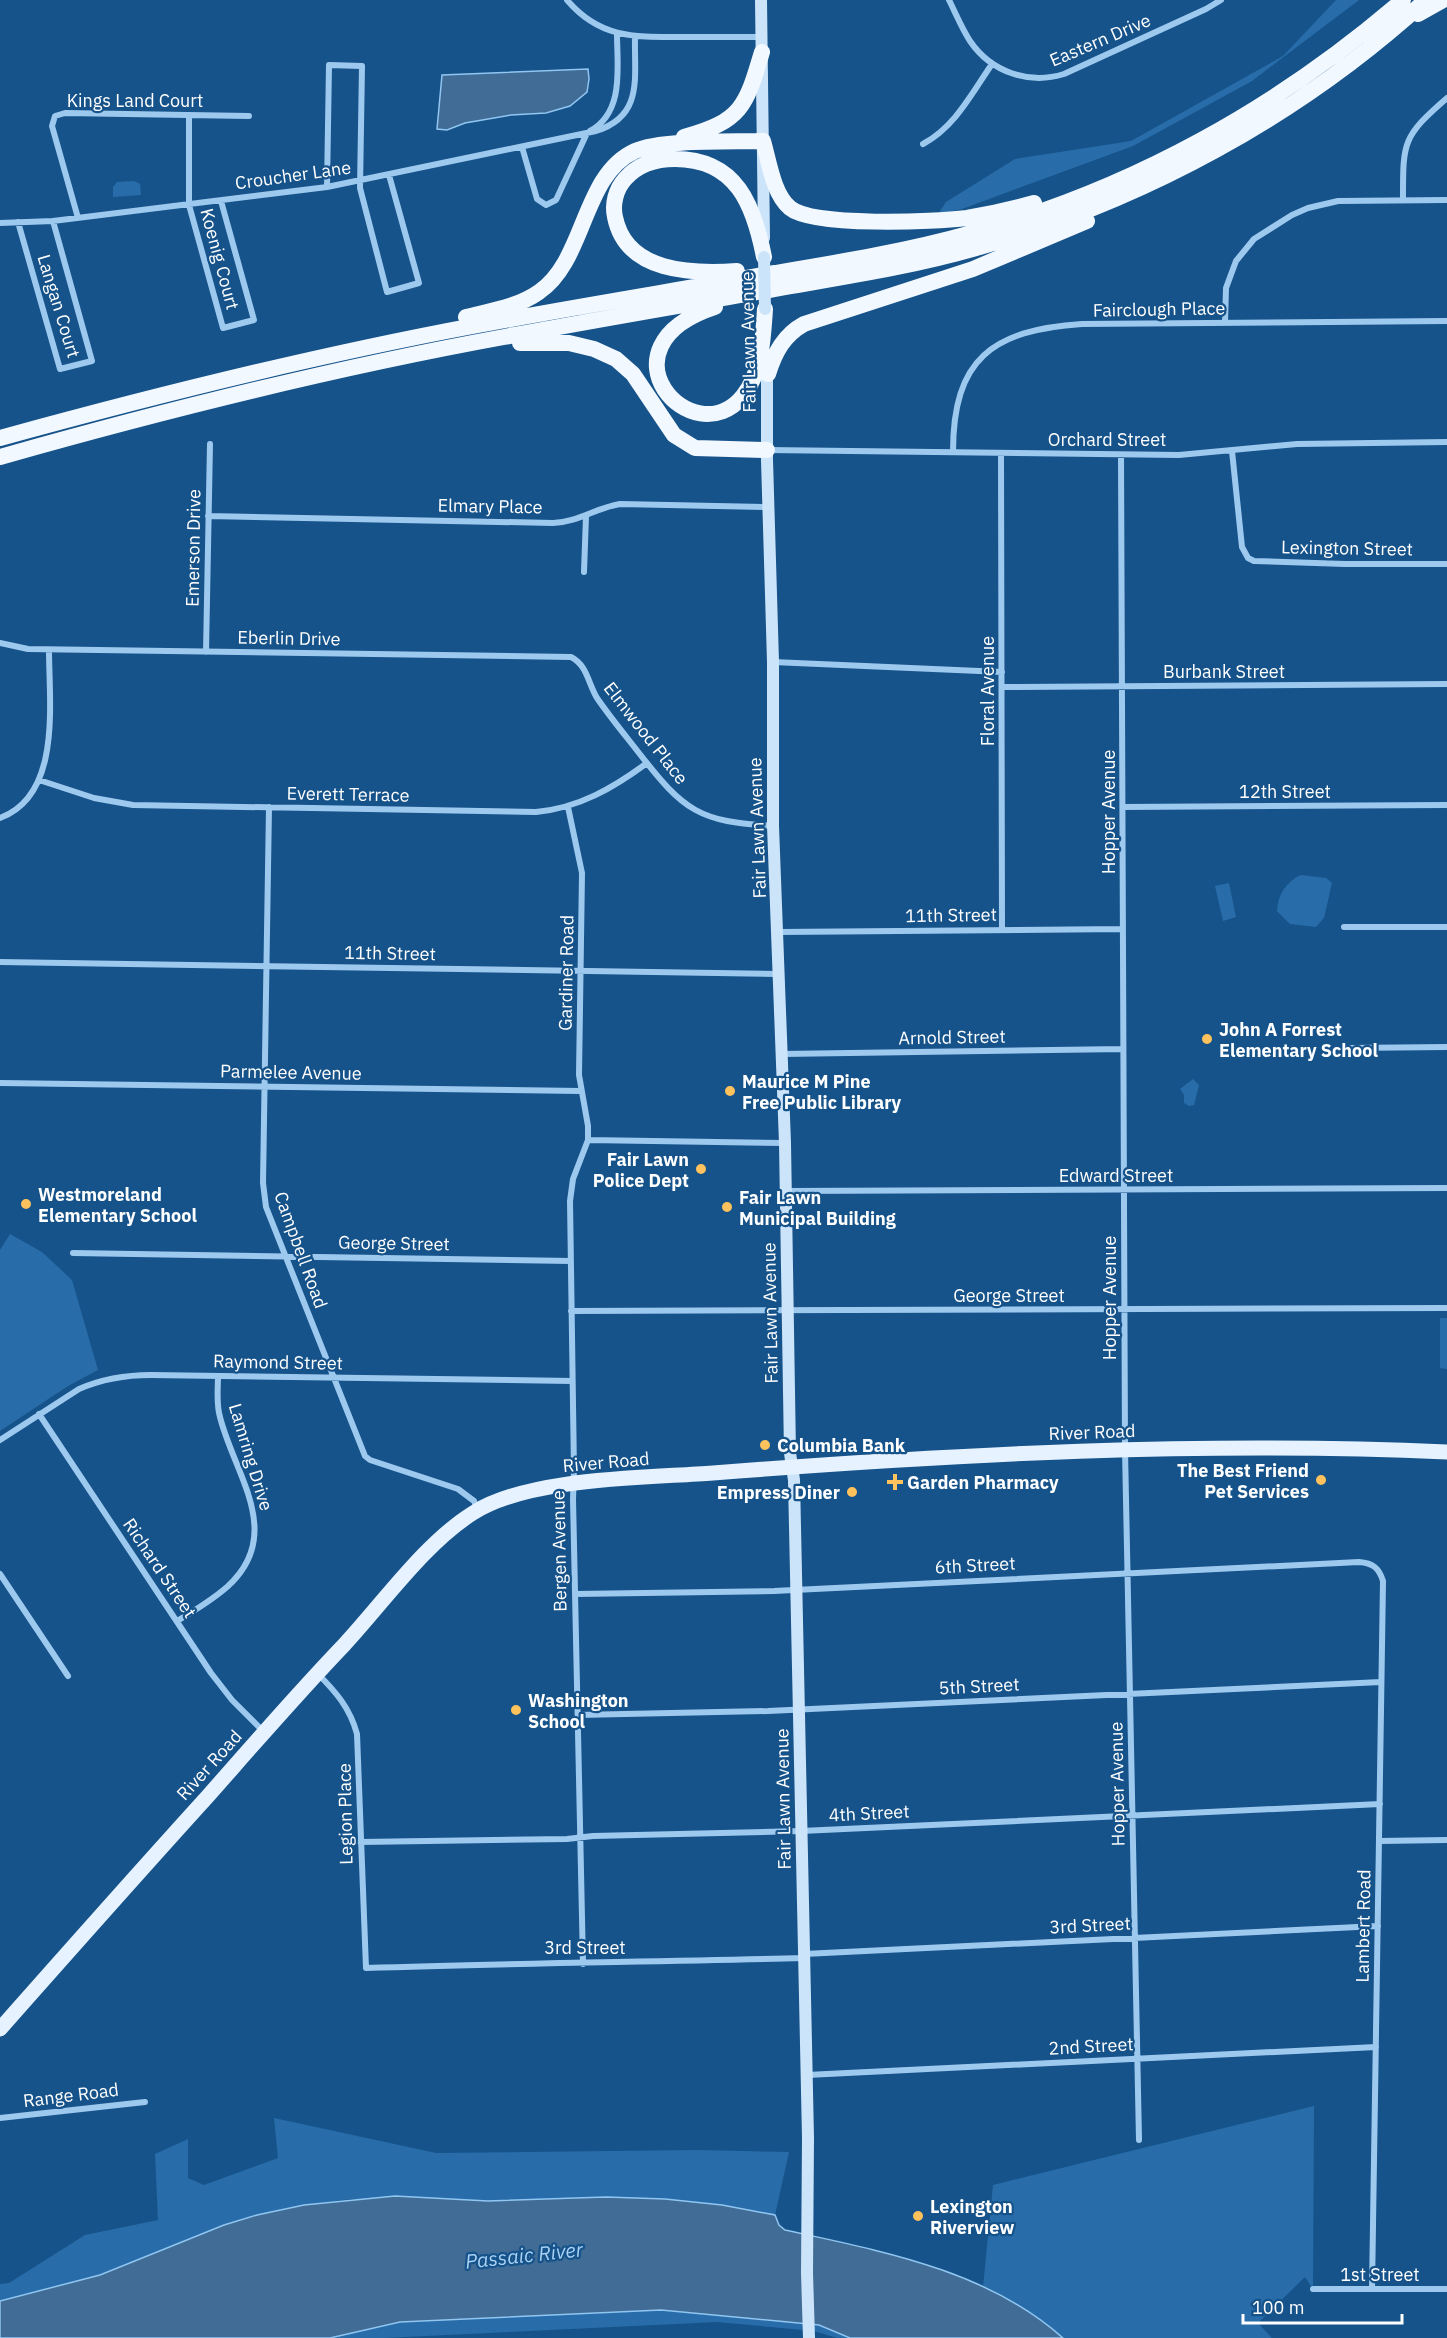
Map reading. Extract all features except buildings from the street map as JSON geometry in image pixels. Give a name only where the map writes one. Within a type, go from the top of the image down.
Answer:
[{"type":"highway","points":[[768,374],[775,354],[786,337],[804,324],[1002,258],[1092,218],[1220,130],[1286,90],[1349,44],[1403,0]]},
{"type":"highway","points":[[1359,57],[1426,0]]},
{"type":"highway","points":[[765,309],[762,343],[756,370],[743,396],[724,410],[701,413],[690,411],[671,399],[658,379],[656,366],[658,353],[663,342],[679,324],[690,317],[826,272],[900,250],[982,230],[1157,172],[1263,123],[1312,91],[1417,15],[1443,0]]},
{"type":"highway","points":[[0,438],[113,407],[317,358],[516,304],[540,292],[550,284],[566,260],[611,169],[621,159],[648,146],[705,131],[729,119],[740,109],[747,98],[761,44]]},
{"type":"highway","points":[[648,146],[763,141],[782,200],[796,212],[815,218],[890,221],[965,218],[1157,172]]},
{"type":"highway","points":[[764,257],[759,232],[749,203],[731,180],[707,165],[680,159],[653,162],[632,172],[618,190],[614,212],[620,233],[638,253],[666,267],[692,273],[826,272]]},
{"type":"highway","points":[[317,358],[475,326],[826,272]]},
{"type":"highway","points":[[0,457],[238,394],[418,354],[826,272]]},
{"type":"highway","points":[[418,354],[536,342],[582,345],[606,354],[625,366],[640,384],[667,426],[683,443],[706,449],[767,450]]},
{"type":"main road","name":"Fair Lawn Avenue","points":[[761,0],[774,826],[779,932],[796,1588],[807,2075],[809,2338]]},
{"type":"main road","name":"River Road","points":[[0,2029],[264,1732],[438,1541],[477,1510],[514,1495],[573,1484],[792,1466],[1125,1449],[1343,1448],[1447,1452]]},
{"type":"street","points":[[567,0],[585,18],[617,34],[761,44]]},
{"type":"street","name":"Eastern Drive","points":[[949,0],[971,42],[992,64],[1030,78],[1042,79],[1056,76],[1206,9],[1221,0]]},
{"type":"street","points":[[522,147],[537,200],[546,205],[556,200],[587,133],[602,122],[613,105],[617,83],[617,34]]},
{"type":"street","name":"Croucher Lane","points":[[0,223],[53,221],[327,187],[607,128],[629,108],[634,87],[635,37]]},
{"type":"street","points":[[923,144],[935,138],[954,119],[992,64]]},
{"type":"street","points":[[327,187],[329,65],[362,66],[360,195],[387,292],[419,283],[389,175]]},
{"type":"street","points":[[1403,200],[1403,161],[1407,141],[1419,124],[1447,98]]},
{"type":"street","name":"Kings Land Court","points":[[78,218],[52,126],[55,116],[65,113],[249,116]]},
{"type":"street","name":"Koenig Court","points":[[189,115],[189,205],[223,328],[254,320],[221,201]]},
{"type":"street","points":[[1225,323],[1226,288],[1229,274],[1244,249],[1265,231],[1300,212],[1323,204],[1346,201],[1447,200]]},
{"type":"street","name":"Langan Court","points":[[18,222],[60,369],[92,361],[53,221]]},
{"type":"street","name":"Fairclough Place","points":[[953,452],[955,412],[963,384],[979,359],[1002,342],[1032,331],[1065,325],[1447,321]]},
{"type":"street","name":"Orchard Street","points":[[767,450],[1179,455],[1297,444],[1447,442]]},
{"type":"street","name":"Emerson Drive","points":[[206,652],[210,444]]},
{"type":"street","name":"Lexington Street","points":[[1232,451],[1242,546],[1248,558],[1260,562],[1447,564]]},
{"type":"street","name":"Floral Avenue","points":[[1001,453],[1002,929]]},
{"type":"street","name":"Hopper Avenue","points":[[1121,455],[1125,1449],[1139,2140]]},
{"type":"street","name":"Elmary Place","points":[[208,516],[553,523],[575,520],[608,506],[620,504],[768,507]]},
{"type":"street","points":[[584,573],[586,516]]},
{"type":"street","name":"Eberlin Drive","points":[[0,643],[16,648],[49,650],[571,657],[578,660]]},
{"type":"street","points":[[0,818],[27,801],[39,780],[47,749],[49,650]]},
{"type":"street","name":"Elmwood Place","points":[[578,660],[586,671],[596,695],[647,763],[679,800],[704,815],[736,824],[774,826]]},
{"type":"street","points":[[773,662],[1002,672]]},
{"type":"street","name":"Burbank Street","points":[[1002,687],[1447,684]]},
{"type":"street","name":"Everett Terrace","points":[[39,780],[94,798],[133,805],[520,812],[568,807],[599,795],[647,763]]},
{"type":"street","name":"12th Street","points":[[1123,807],[1447,805]]},
{"type":"street","name":"Campbell Road","points":[[269,807],[263,1195],[285,1257],[365,1456],[370,1460],[458,1489],[474,1501],[477,1510]]},
{"type":"street","name":"Gardiner Road","points":[[568,807],[582,873],[579,1075],[588,1126],[588,1140]]},
{"type":"street","points":[[1344,927],[1447,927]]},
{"type":"street","name":"11th Street","points":[[779,932],[1123,929]]},
{"type":"street","name":"11th Street","points":[[0,962],[780,974]]},
{"type":"street","points":[[1348,1048],[1447,1047]]},
{"type":"street","name":"Arnold Street","points":[[782,1054],[1123,1049]]},
{"type":"street","name":"Parmelee Avenue","points":[[0,1083],[581,1091]]},
{"type":"street","points":[[588,1140],[785,1143]]},
{"type":"street","name":"Bergen Avenue","points":[[583,1964],[573,1484],[570,1190],[588,1140]]},
{"type":"street","name":"Edward Street","points":[[786,1191],[1447,1188]]},
{"type":"street","name":"George Street","points":[[73,1253],[571,1261]]},
{"type":"street","name":"George Street","points":[[572,1311],[1447,1308]]},
{"type":"street","name":"Raymond Street","points":[[0,1440],[79,1389],[105,1380],[136,1375],[573,1382]]},
{"type":"street","name":"Lamring Drive","points":[[177,1621],[215,1597],[238,1575],[246,1562],[254,1535],[253,1508],[219,1414],[218,1376]]},
{"type":"street","name":"Richard Street","points":[[39,1414],[221,1686],[264,1732]]},
{"type":"street","name":"6th Street","points":[[575,1594],[729,1592],[1359,1562],[1375,1566]]},
{"type":"street","name":"Lambert Road","points":[[1372,2289],[1383,1581],[1375,1566]]},
{"type":"street","points":[[0,1574],[68,1676]]},
{"type":"street","name":"Legion Place","points":[[317,1673],[343,1701],[355,1725],[358,1742],[366,1968]]},
{"type":"street","name":"5th Street","points":[[578,1715],[798,1710],[1381,1682]]},
{"type":"street","name":"4th Street","points":[[360,1842],[801,1831],[1380,1804]]},
{"type":"street","points":[[1379,1841],[1447,1840]]},
{"type":"street","name":"3rd Street","points":[[366,1968],[540,1962],[583,1964],[804,1956],[1378,1926]]},
{"type":"street","name":"2nd Street","points":[[807,2075],[1376,2047]]},
{"type":"street","name":"Range Road","points":[[0,2118],[145,2102]]},
{"type":"street","name":"1st Street","points":[[1313,2289],[1447,2289]]},
{"type":"shaded area","points":[[1336,0],[1359,0],[1252,81],[1133,146],[962,209],[938,214],[946,202],[1015,159],[1131,141],[1283,56]]},
{"type":"shaded area","points":[[134,181],[140,184],[141,195],[113,197],[113,187],[117,182]]},
{"type":"shaded area","points":[[1301,875],[1326,878],[1332,883],[1324,918],[1316,927],[1290,924],[1277,911],[1284,889]]},
{"type":"shaded area","points":[[1229,883],[1236,917],[1223,921],[1215,886]]},
{"type":"shaded area","points":[[1193,1079],[1199,1085],[1194,1105],[1189,1106],[1184,1103],[1184,1095],[1180,1089]]},
{"type":"shaded area","points":[[10,1234],[42,1252],[72,1280],[98,1370],[68,1386],[0,1431],[0,1250]]},
{"type":"shaded area","points":[[1440,1318],[1447,1318],[1447,1369],[1440,1368]]},
{"type":"shaded area","points":[[1314,2106],[1313,2289],[1305,2277],[1258,2323],[1272,2338],[1063,2338],[1021,2308],[983,2287],[993,2185]]},
{"type":"shaded area","points":[[274,2118],[436,2153],[696,2150],[789,2152],[775,2215],[722,2205],[665,2199],[606,2197],[488,2201],[351,2199],[304,2205],[257,2215],[224,2225],[100,2275],[0,2301],[0,2284],[9,2283],[85,2235],[158,2220],[155,2154],[188,2139],[188,2178],[204,2185],[278,2158]]},
{"type":"shaded area","points":[[661,2310],[819,2325],[850,2338],[837,2338],[814,2331],[717,2322],[384,2338],[330,2338],[400,2322]]},
{"type":"water","points":[[588,69],[587,92],[570,106],[546,113],[511,115],[465,123],[447,130],[437,129],[442,75]]},
{"type":"water","name":"Passaic River","points":[[395,2196],[488,2201],[606,2197],[665,2199],[722,2205],[775,2215],[779,2225],[785,2230],[895,2255],[967,2279],[1001,2295],[1033,2315],[1063,2338],[850,2338],[819,2325],[661,2310],[400,2322],[330,2338],[0,2338],[0,2301],[100,2275],[224,2225],[257,2215],[304,2205]]},
{"type":"place","name":"John A Forrest Elementary School","points":[[1207,1039]]},
{"type":"place","name":"Maurice M Pine Free Public Library","points":[[730,1091]]},
{"type":"place","name":"Fair Lawn Police Dept","points":[[701,1169]]},
{"type":"place","name":"Westmoreland Elementary School","points":[[26,1204]]},
{"type":"place","name":"Fair Lawn Municipal Building","points":[[727,1207]]},
{"type":"place","name":"Columbia Bank","points":[[765,1445]]},
{"type":"place","name":"The Best Friend Pet Services","points":[[1321,1480]]},
{"type":"place","name":"Garden Pharmacy","points":[[895,1482]]},
{"type":"place","name":"Empress Diner","points":[[852,1492]]},
{"type":"place","name":"Washington School","points":[[516,1710]]},
{"type":"place","name":"Lexington Riverview","points":[[918,2216]]}]
